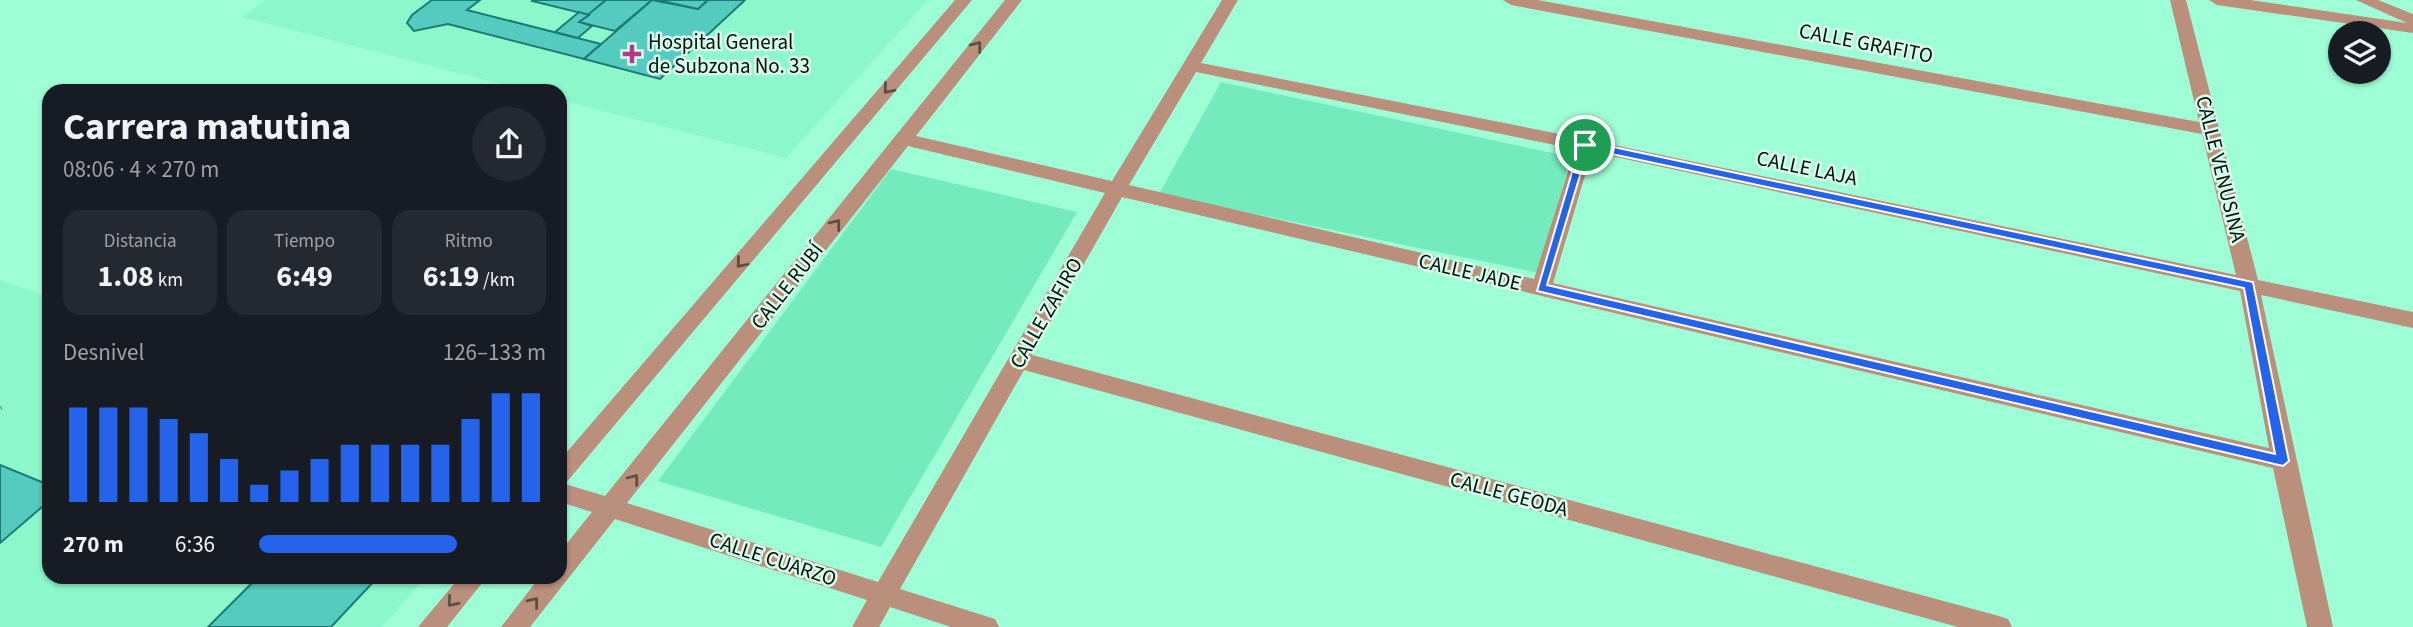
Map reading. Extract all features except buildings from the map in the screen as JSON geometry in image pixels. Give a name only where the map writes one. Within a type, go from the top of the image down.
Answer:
[{"type":"street","points":[[567,468],[964,0]]},
{"type":"street","name":"CALLE RUBÍ","points":[[567,561],[1014,0]]},
{"type":"street","name":"CALLE ZAFIRO","points":[[865,627],[1117,189],[1230,0]]},
{"type":"street","name":"CALLE GRAFITO","points":[[1511,0],[2212,130]]},
{"type":"street","name":"CALLE VENUSINA","points":[[2178,0],[2249,285],[2283,461],[2320,627]]},
{"type":"street","points":[[2217,0],[2410,25]]},
{"type":"street","points":[[2364,0],[2410,25]]},
{"type":"street","name":"CALLE LAJA","points":[[1191,66],[1585,145],[2413,320]]},
{"type":"street","name":"CALLE JADE","points":[[903,139],[2283,461]]},
{"type":"street","points":[[1541,288],[1585,145]]},
{"type":"street","name":"CALLE GEODA","points":[[1018,360],[1999,627]]},
{"type":"street","name":"CALLE CUARZO","points":[[567,494],[986,627]]},
{"type":"street","points":[[431,627],[469,584]]},
{"type":"street","points":[[514,627],[549,584]]},
{"type":"shaded area","name":"Hospital General de Subzona No. 33","points":[[266,0],[928,0],[786,158],[567,102],[567,84],[500,84],[242,17]]},
{"type":"shaded area","points":[[1221,82],[1571,157],[1539,273],[1159,194]]},
{"type":"shaded area","points":[[891,169],[1077,212],[881,547],[658,481]]},
{"type":"shaded area","points":[[0,280],[42,295],[42,584],[420,584],[382,627],[0,627]]},
{"type":"place","name":"Hospital General de Subzona No. 33","points":[[632,54]]},
{"type":"route","points":[[1585,145],[2249,285],[2283,461],[1541,288],[1585,145]]}]
